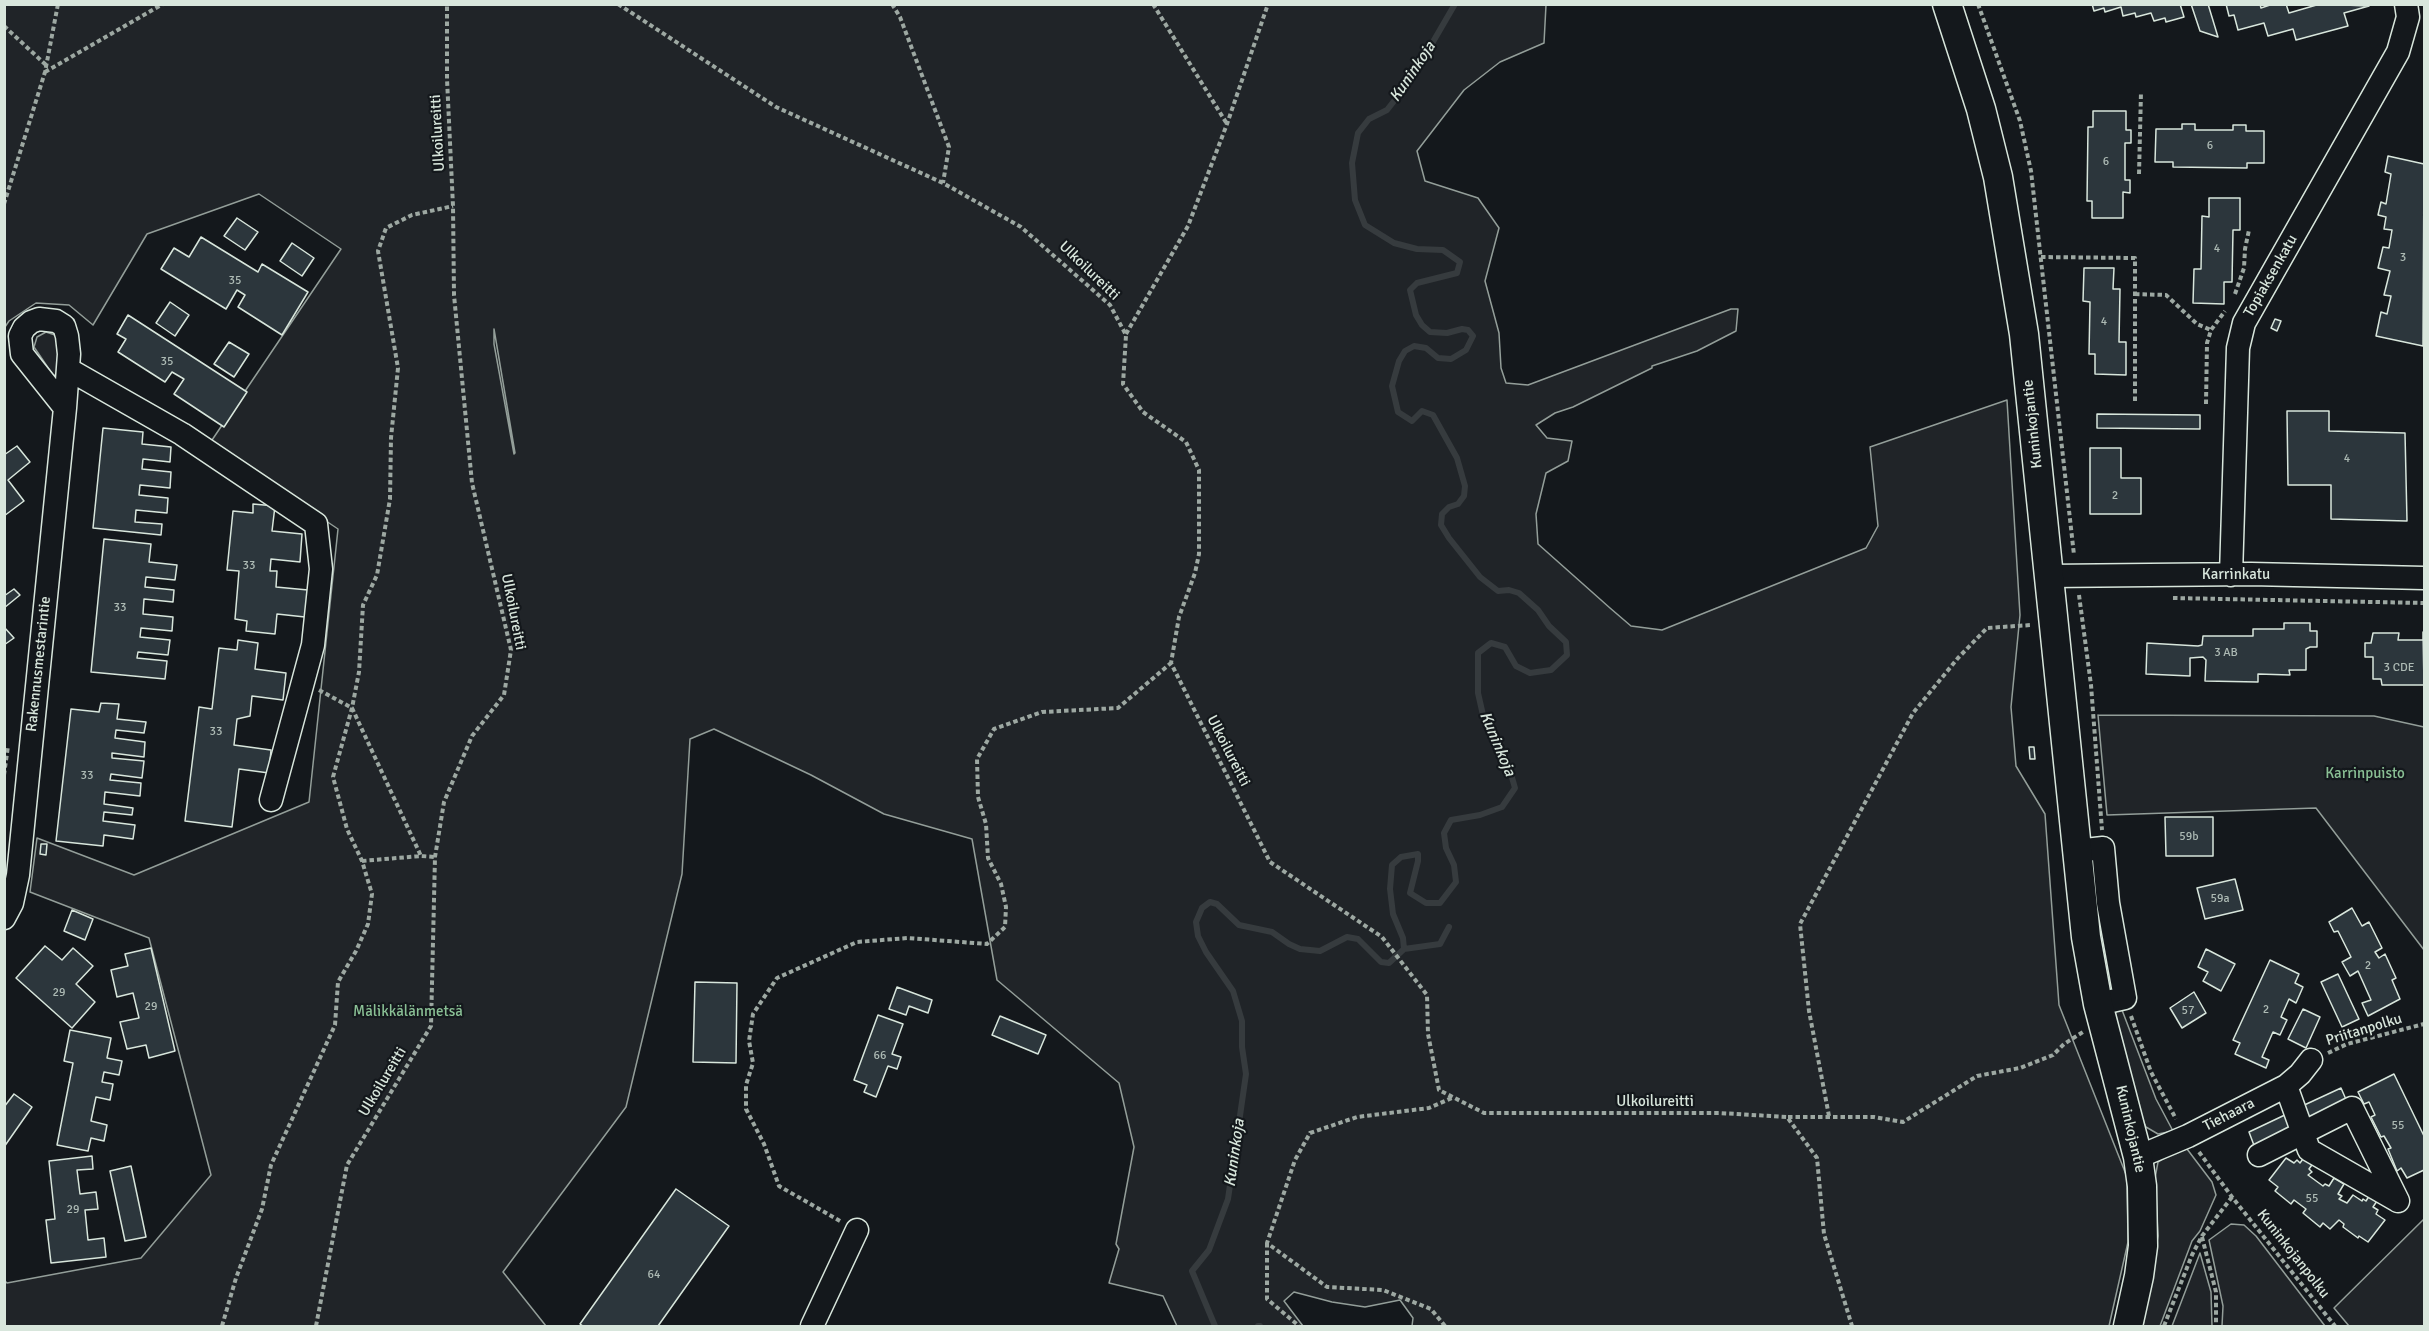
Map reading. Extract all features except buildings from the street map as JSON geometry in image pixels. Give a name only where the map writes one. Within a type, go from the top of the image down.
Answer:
[{"type":"main road","name":"Kuninkojantie","points":[[1947,4],[1981,109],[1998,177],[2024,334],[2048,576],[2090,850],[2090,971],[2112,1001],[2142,1186],[2143,1246],[2128,1326]]},
{"type":"street","name":"Topiaksenkatu","points":[[2231,575],[2238,348],[2244,323],[2397,52],[2408,17],[2406,4]]},
{"type":"street","name":"Rakennusmestarintie","points":[[4,918],[12,903],[18,875],[68,369],[69,344],[64,326],[47,318],[31,322],[20,336],[22,354],[64,408]]},
{"type":"street","points":[[68,369],[182,434],[316,524],[321,569],[313,645],[271,800]]},
{"type":"street","name":"Karrinkatu","points":[[2048,576],[2231,575],[2424,578]]},
{"type":"street","name":"Tiehaara","points":[[2138,1157],[2188,1136],[2286,1086],[2311,1060]]},
{"type":"street","points":[[2259,1155],[2303,1133],[2286,1086]]},
{"type":"street","points":[[812,1326],[857,1230]]},
{"type":"path","points":[[4,204],[45,72],[58,4]]},
{"type":"path","points":[[45,72],[163,4]]},
{"type":"path","name":"Ulkoilureitti","points":[[316,1326],[347,1165],[431,1026],[435,857],[444,802],[472,736],[504,695],[511,651],[472,483],[454,295],[453,206],[447,79],[447,4]]},
{"type":"path","name":"Ulkoilureitti","points":[[618,4],[776,107],[944,183],[1022,227],[1110,305],[1125,335],[1123,384],[1143,412],[1186,442],[1199,470],[1199,554],[1195,573],[1179,616],[1171,663],[1270,862],[1382,937],[1427,995],[1428,1034],[1439,1089],[1484,1113],[1719,1113],[1787,1117],[1874,1117],[1903,1122],[1977,1076],[2020,1068],[2053,1055],[2064,1044],[2084,1031]]},
{"type":"path","points":[[892,4],[900,17],[949,147],[944,183]]},
{"type":"path","points":[[1153,4],[1227,123]]},
{"type":"path","points":[[1125,335],[1188,226],[1268,4]]},
{"type":"path","points":[[4,26],[46,66]]},
{"type":"path","points":[[2139,174],[2142,92]]},
{"type":"path","points":[[222,1326],[236,1278],[261,1209],[271,1165],[336,1025],[338,982],[368,924],[372,894],[362,861],[347,829],[333,777],[352,708],[358,672],[363,605],[377,575],[390,499],[391,438],[398,368],[378,251],[386,228],[412,215],[453,206]]},
{"type":"path","points":[[2041,257],[2135,258],[2135,402]]},
{"type":"path","points":[[2135,294],[2166,295],[2197,324],[2211,330]]},
{"type":"path","points":[[2090,597],[2079,597],[2091,685],[2090,850]]},
{"type":"path","points":[[2168,598],[2424,603]]},
{"type":"path","points":[[1829,1116],[1809,1011],[1800,924],[1913,713],[1958,658],[1987,628],[2032,624]]},
{"type":"path","points":[[857,1230],[779,1186],[764,1144],[746,1109],[746,1085],[753,1062],[749,1041],[753,1014],[777,978],[857,942],[908,938],[987,944],[1005,927],[1006,907],[1001,884],[988,858],[986,824],[978,797],[977,759],[994,729],[1042,712],[1118,708],[1171,663]]},
{"type":"path","points":[[303,682],[352,708],[421,856]]},
{"type":"path","points":[[362,861],[435,857]]},
{"type":"path","points":[[2112,1001],[2180,1126]]},
{"type":"path","name":"Priitanpolku","points":[[2311,1060],[2347,1044],[2424,1024]]},
{"type":"path","points":[[1299,1326],[1267,1299],[1267,1243],[1294,1160],[1310,1133],[1357,1117],[1430,1108],[1454,1097]]},
{"type":"path","points":[[1787,1117],[1817,1158],[1824,1234],[1851,1326]]},
{"type":"path","name":"Kuninkojanpolku","points":[[2196,1146],[2232,1197],[2335,1326]]},
{"type":"path","points":[[2164,1326],[2192,1255],[2202,1236],[2232,1197]]},
{"type":"path","points":[[2202,1236],[2216,1292],[2216,1326]]},
{"type":"path","points":[[1267,1243],[1327,1287],[1383,1290],[1431,1309],[1445,1326]]},
{"type":"green space","name":"Mälikkälänmetsä","points":[[4,5],[1546,5],[1544,43],[1500,62],[1464,90],[1417,151],[1425,181],[1478,198],[1499,228],[1485,281],[1499,333],[1501,368],[1506,383],[1528,385],[1731,309],[1738,309],[1736,331],[1697,351],[1652,366],[1573,407],[1555,413],[1536,425],[1547,438],[1572,441],[1568,461],[1546,473],[1536,514],[1538,544],[1631,626],[1662,630],[1866,548],[1878,526],[1870,447],[2007,400],[2020,615],[2011,707],[2016,766],[2045,814],[2059,1005],[2127,1177],[2128,1242],[2109,1326],[1412,1326],[1413,1318],[1400,1300],[1365,1307],[1332,1302],[1294,1292],[1284,1301],[1303,1326],[1177,1326],[1163,1296],[1109,1283],[1119,1249],[1116,1244],[1134,1147],[1119,1083],[997,980],[972,839],[884,814],[811,775],[714,729],[690,739],[682,874],[626,1107],[503,1272],[546,1326],[5,1326],[5,1281],[7,1283],[141,1258],[211,1175],[149,938],[30,892],[37,838],[134,875],[309,802],[338,529],[210,443],[341,249],[259,194],[147,234],[93,325],[69,305],[36,303],[9,321],[5,327]],"holes":[[[494,329],[515,453],[494,344]]]},
{"type":"green space","points":[[46,332],[55,335],[58,339],[58,376],[53,375],[34,347],[37,337]]},
{"type":"green space","name":"Karrinpuisto","points":[[2098,715],[2374,716],[2424,727],[2424,950],[2316,808],[2107,815]]},
{"type":"green space","points":[[2122,1010],[2156,1099],[2173,1131],[2158,1134],[2146,1127],[2143,1121],[2115,1013]]},
{"type":"green space","points":[[2184,1145],[2212,1182],[2216,1195],[2200,1231],[2192,1241],[2160,1326],[2143,1326],[2158,1236],[2155,1178],[2158,1162]]},
{"type":"green space","points":[[2424,1219],[2424,1326],[2349,1326],[2334,1308]]},
{"type":"green space","points":[[2231,1224],[2244,1225],[2256,1236],[2325,1326],[2222,1326],[2223,1306],[2209,1240]]},
{"type":"green space","points":[[2200,1253],[2211,1292],[2212,1326],[2172,1326]]},
{"type":"waterway","name":"Kuninkoja","points":[[1215,1326],[1192,1271],[1209,1250],[1228,1199],[1246,1074],[1242,1047],[1242,1021],[1233,991],[1206,952],[1198,936],[1196,922],[1202,908],[1210,902],[1217,904],[1239,925],[1272,932],[1300,949],[1320,951],[1347,937],[1358,939],[1381,962],[1389,963],[1404,949],[1403,938],[1393,914],[1390,889],[1392,865],[1401,857],[1418,854],[1410,893],[1426,903],[1440,903],[1456,882],[1454,865],[1446,848],[1444,833],[1451,820],[1480,815],[1502,807],[1515,788],[1507,760],[1485,724],[1478,693],[1478,653],[1491,643],[1505,647],[1516,666],[1530,673],[1551,670],[1567,655],[1566,642],[1549,626],[1538,610],[1519,593],[1509,590],[1498,591],[1480,577],[1449,538],[1441,525],[1442,514],[1449,507],[1458,504],[1464,496],[1465,486],[1457,458],[1433,415],[1422,411],[1412,421],[1398,412],[1392,386],[1399,361],[1405,351],[1414,346],[1426,348],[1438,358],[1451,359],[1466,350],[1473,336],[1468,330],[1462,329],[1447,333],[1430,332],[1416,315],[1410,290],[1417,283],[1457,273],[1460,262],[1443,250],[1417,249],[1394,243],[1365,225],[1355,200],[1352,163],[1358,133],[1369,119],[1387,110],[1412,78],[1455,4]]},
{"type":"waterway","points":[[1404,949],[1440,944],[1449,927]]}]
